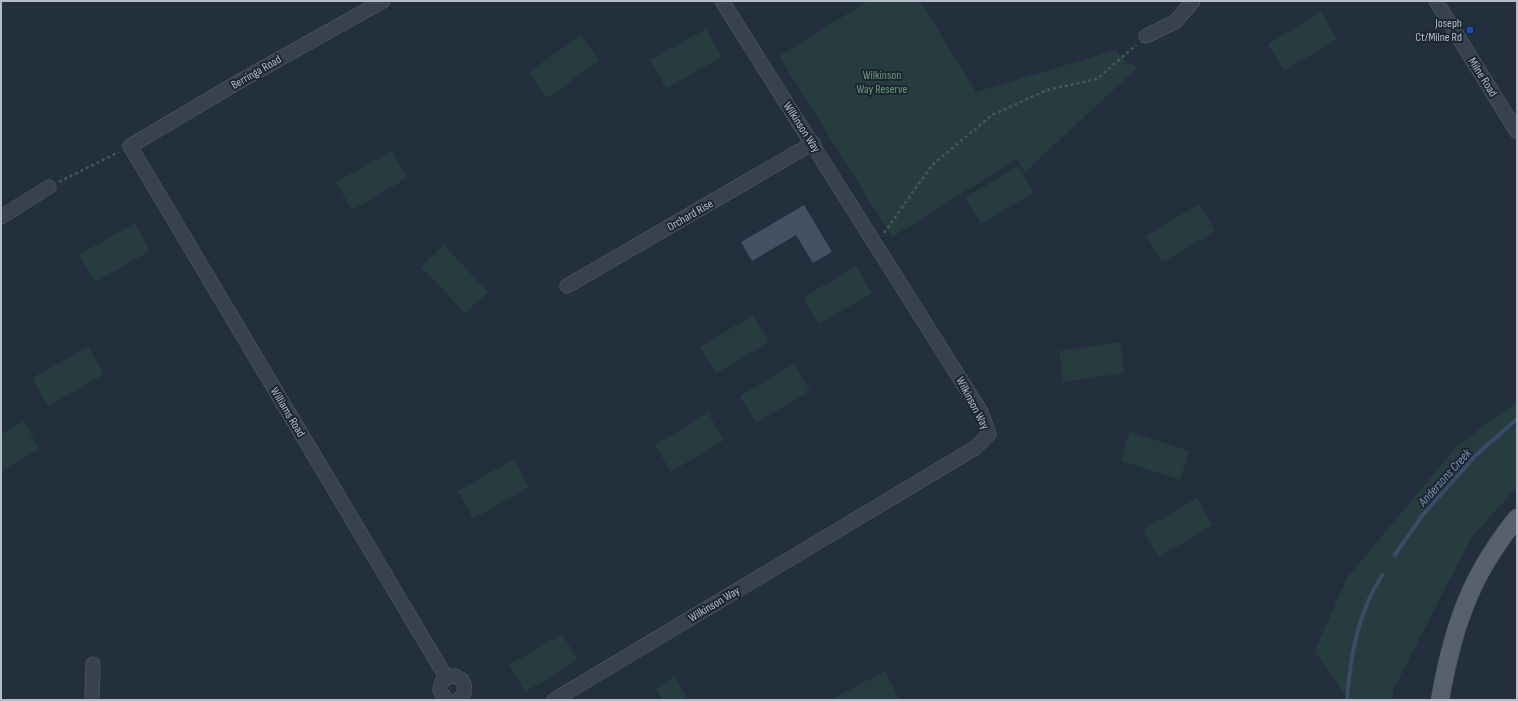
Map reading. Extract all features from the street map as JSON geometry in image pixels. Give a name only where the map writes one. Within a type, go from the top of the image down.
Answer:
[{"type":"main road","points":[[1440,700],[1446,665],[1471,590],[1508,529],[1517,518]]},
{"type":"street","name":"Berringa Road","points":[[130,146],[240,81],[383,1]]},
{"type":"street","name":"Wilkinson Way","points":[[554,700],[975,448],[989,434],[980,412],[813,143],[722,1]]},
{"type":"street","points":[[1146,36],[1175,22],[1193,1]]},
{"type":"street","name":"Milne Road","points":[[1436,1],[1517,132]]},
{"type":"street","name":"Orchard Rise","points":[[567,286],[813,143]]},
{"type":"street","name":"Williams Road","points":[[130,146],[446,678]]},
{"type":"street","points":[[1,217],[49,187]]},
{"type":"street","points":[[92,700],[94,687],[93,664]]},
{"type":"street","points":[[440,698],[440,683],[446,678],[454,676],[462,680],[464,684],[464,693],[459,700]]},
{"type":"path","points":[[876,244],[932,165],[992,115],[1047,90],[1097,79],[1146,36]]},
{"type":"path","points":[[49,187],[130,146]]},
{"type":"green space","name":"Wilkinson Way Reserve","points":[[868,1],[920,1],[976,92],[1116,50],[1125,61],[1138,67],[1025,172],[1017,159],[892,237],[779,56]]},
{"type":"green space","points":[[1321,12],[1337,39],[1284,71],[1268,44]]},
{"type":"green space","points":[[706,29],[722,57],[666,88],[650,60]]},
{"type":"green space","points":[[581,35],[599,61],[547,98],[529,72]]},
{"type":"green space","points":[[392,151],[407,178],[352,210],[336,182]]},
{"type":"green space","points":[[1018,166],[1034,192],[981,224],[965,198]]},
{"type":"green space","points":[[1199,204],[1215,231],[1162,263],[1146,236]]},
{"type":"green space","points":[[135,223],[150,251],[95,282],[79,255]]},
{"type":"green space","points":[[444,245],[488,292],[465,313],[421,267]]},
{"type":"green space","points":[[856,266],[872,293],[819,324],[803,298]]},
{"type":"green space","points":[[753,315],[769,342],[716,373],[700,347]]},
{"type":"green space","points":[[1120,342],[1124,373],[1063,382],[1059,351]]},
{"type":"green space","points":[[88,347],[104,374],[48,406],[32,378]]},
{"type":"green space","points":[[794,364],[810,391],[756,423],[740,396]]},
{"type":"green space","points":[[1517,402],[1517,487],[1471,538],[1393,690],[1393,700],[1349,700],[1315,651],[1347,578],[1457,446]]},
{"type":"green space","points":[[708,413],[724,440],[671,472],[655,445]]},
{"type":"green space","points":[[24,421],[39,449],[1,471],[1,434]]},
{"type":"green space","points":[[1130,432],[1189,451],[1180,480],[1121,461]]},
{"type":"green space","points":[[514,459],[529,487],[473,519],[458,491]]},
{"type":"green space","points":[[1197,498],[1213,525],[1159,557],[1143,530]]},
{"type":"green space","points":[[562,634],[578,660],[525,692],[509,665]]},
{"type":"green space","points":[[885,671],[899,699],[830,700]]},
{"type":"green space","points":[[675,677],[688,700],[663,700],[656,688]]},
{"type":"building","points":[[804,205],[832,252],[813,263],[796,235],[752,261],[741,242]]},
{"type":"waterway","name":"Andersons Creek","points":[[1395,555],[1421,517],[1476,455],[1517,419]]},
{"type":"waterway","name":"Andersons Creek","points":[[1347,700],[1350,667],[1361,620],[1367,604],[1382,575]]},
{"type":"place","name":"Joseph Ct/Milne Rd","points":[[1470,30]]}]
